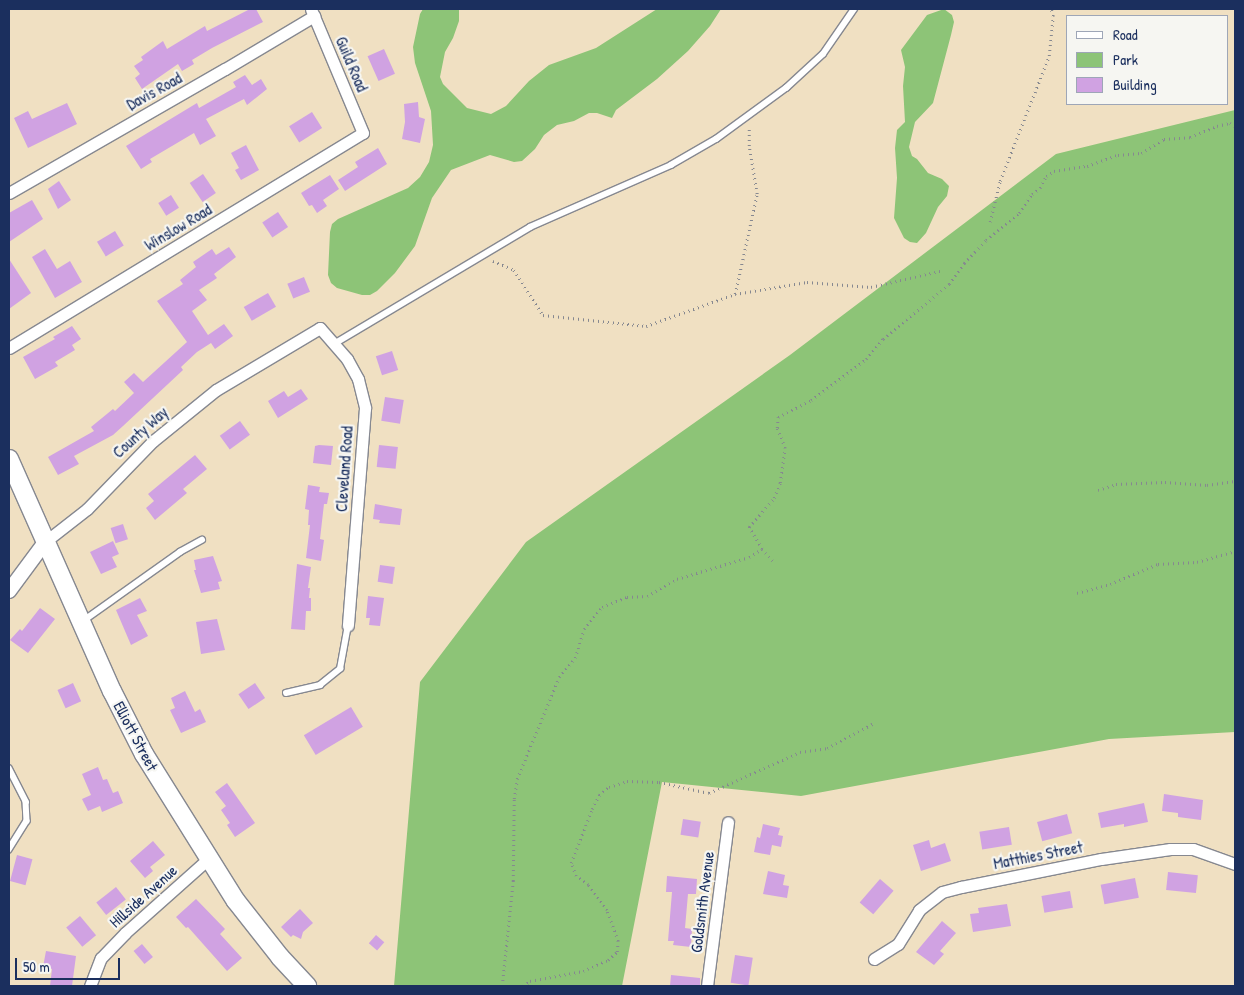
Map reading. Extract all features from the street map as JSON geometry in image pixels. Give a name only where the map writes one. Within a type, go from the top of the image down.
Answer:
[{"type":"main road","name":"Elliott Street","points":[[9,459],[112,692],[144,754],[208,859],[258,931],[307,986]]},
{"type":"street","name":"Guild Road","points":[[312,12],[363,133]]},
{"type":"street","name":"Davis Road","points":[[9,193],[217,74],[312,12]]},
{"type":"street","name":"Winslow Road","points":[[9,348],[363,133]]},
{"type":"street","name":"Cleveland Road","points":[[320,328],[347,359],[358,379],[364,408],[348,625]]},
{"type":"street","name":"County Way","points":[[9,590],[46,541],[87,508],[153,441],[216,390],[320,328]]},
{"type":"street","name":"Goldsmith Avenue","points":[[707,986],[728,822]]},
{"type":"street","name":"Matthies Street","points":[[874,959],[898,944],[920,910],[942,892],[1100,859],[1170,849],[1193,849],[1218,856],[1235,864]]},
{"type":"street","name":"Hillside Avenue","points":[[90,986],[101,958],[125,933],[208,859]]},
{"type":"lane","points":[[334,344],[530,227],[671,165],[716,139],[786,88],[823,54],[854,9]]},
{"type":"lane","points":[[82,622],[180,552],[202,540]]},
{"type":"lane","points":[[286,693],[320,685],[340,669],[348,625]]},
{"type":"lane","points":[[9,768],[26,802],[27,821],[9,850]]},
{"type":"path","points":[[990,222],[1000,181],[1049,56],[1053,16],[1051,9]]},
{"type":"path","points":[[736,294],[757,194],[749,146],[749,115]]},
{"type":"path","points":[[774,562],[762,549],[749,527],[774,498],[780,482],[785,448],[777,428],[778,417],[811,400],[866,359],[883,338],[949,284],[964,263],[986,240],[1019,213],[1032,194],[1040,188],[1046,176],[1054,171],[1087,166],[1118,154],[1141,153],[1164,139],[1190,137],[1217,126],[1230,124],[1235,126]]},
{"type":"path","points":[[482,256],[514,270],[543,315],[646,326],[736,294],[807,282],[872,287],[940,270]]},
{"type":"path","points":[[1098,490],[1116,484],[1165,482],[1207,485],[1235,481]]},
{"type":"path","points":[[502,986],[513,882],[514,799],[517,779],[559,677],[575,658],[584,629],[602,607],[627,597],[647,596],[677,579],[749,557],[762,549]]},
{"type":"path","points":[[1077,593],[1110,584],[1158,564],[1197,562],[1235,551]]},
{"type":"path","points":[[522,986],[530,981],[583,971],[608,960],[617,952],[618,941],[607,910],[588,885],[576,876],[571,863],[592,809],[599,795],[609,787],[627,781],[660,782],[709,794],[800,752],[827,748],[874,723]]},
{"type":"green space","points":[[423,9],[459,9],[459,21],[453,38],[445,52],[440,77],[443,84],[467,108],[491,114],[506,106],[529,81],[549,65],[596,48],[657,9],[721,9],[710,26],[688,51],[657,79],[616,110],[612,118],[597,113],[589,113],[574,121],[557,125],[544,135],[535,149],[522,161],[514,162],[490,155],[451,170],[432,198],[415,246],[395,273],[377,291],[370,295],[362,295],[337,288],[331,283],[328,275],[330,232],[332,224],[338,219],[408,188],[420,177],[429,162],[433,145],[431,111],[415,63],[413,47],[420,14]]},
{"type":"green space","points":[[944,9],[952,15],[954,22],[951,35],[933,103],[915,122],[909,147],[912,156],[917,159],[928,173],[942,179],[949,186],[947,196],[938,207],[926,233],[917,243],[910,242],[904,238],[894,218],[897,178],[895,148],[897,130],[905,122],[903,86],[905,67],[901,50],[927,15]]},
{"type":"green space","points":[[1235,110],[1235,732],[1109,739],[801,796],[662,782],[622,986],[394,986],[420,682],[526,542],[790,355],[1056,154]]},
{"type":"building","points":[[250,9],[256,9],[263,22],[192,60],[194,64],[182,71],[178,64],[142,89],[135,78],[140,74],[134,66],[143,60],[141,57],[163,41],[167,49],[205,26],[207,31]]},
{"type":"building","points":[[384,49],[395,74],[379,81],[368,56]]},
{"type":"building","points":[[245,75],[252,85],[261,79],[267,89],[247,105],[244,99],[206,119],[216,136],[200,145],[194,133],[150,159],[152,162],[141,169],[126,146],[197,103],[199,108],[236,87],[233,82]]},
{"type":"building","points":[[418,102],[419,117],[425,119],[420,143],[402,139],[405,122],[404,104]]},
{"type":"building","points":[[67,103],[77,124],[28,148],[14,118],[28,111],[32,119]]},
{"type":"building","points":[[312,112],[322,128],[299,142],[289,126]]},
{"type":"building","points":[[246,145],[259,170],[241,180],[235,170],[239,168],[231,153]]},
{"type":"building","points":[[378,148],[387,164],[345,191],[338,180],[358,167],[355,162]]},
{"type":"building","points":[[203,174],[216,193],[203,202],[190,183]]},
{"type":"building","points":[[330,175],[339,189],[323,200],[327,206],[317,213],[312,205],[309,206],[301,193]]},
{"type":"building","points":[[59,181],[71,200],[58,209],[48,189]]},
{"type":"building","points":[[171,195],[179,208],[166,216],[158,203]]},
{"type":"building","points":[[32,200],[43,219],[9,242],[9,213]]},
{"type":"building","points":[[278,212],[288,227],[272,238],[262,223]]},
{"type":"building","points":[[115,231],[124,246],[106,256],[97,242]]},
{"type":"building","points":[[229,247],[236,257],[214,274],[217,278],[199,290],[207,300],[192,311],[208,335],[224,324],[233,336],[215,349],[211,343],[197,352],[181,367],[183,370],[113,435],[74,456],[79,464],[58,475],[48,457],[94,431],[91,427],[113,409],[115,411],[134,393],[124,382],[134,373],[143,382],[187,342],[157,301],[183,284],[180,280],[196,267],[193,262],[212,249],[216,255]]},
{"type":"building","points":[[45,249],[57,269],[70,261],[82,282],[55,298],[32,257]]},
{"type":"building","points":[[9,259],[31,293],[9,309]]},
{"type":"building","points":[[304,277],[310,292],[293,299],[287,284]]},
{"type":"building","points":[[268,293],[276,307],[252,321],[244,307]]},
{"type":"building","points":[[72,326],[81,339],[72,345],[75,350],[55,362],[58,366],[35,379],[23,357],[55,339],[53,337]]},
{"type":"building","points":[[392,351],[398,370],[382,375],[376,356]]},
{"type":"building","points":[[301,389],[308,399],[278,418],[268,401],[284,391],[288,397]]},
{"type":"building","points":[[385,397],[404,400],[400,424],[381,421]]},
{"type":"building","points":[[240,421],[250,435],[230,449],[220,436]]},
{"type":"building","points":[[379,445],[398,447],[396,469],[377,467]]},
{"type":"building","points":[[315,446],[333,446],[331,465],[313,463]]},
{"type":"building","points":[[195,455],[207,469],[183,489],[187,493],[155,520],[146,508],[154,501],[148,494]]},
{"type":"building","points":[[308,485],[320,487],[319,492],[329,493],[327,504],[324,504],[320,539],[324,540],[321,561],[306,558],[310,525],[308,525],[309,510],[305,509]]},
{"type":"building","points":[[375,504],[402,509],[400,525],[379,523],[380,520],[373,519]]},
{"type":"building","points":[[123,524],[128,539],[116,543],[111,528]]},
{"type":"building","points":[[113,541],[119,554],[112,557],[117,567],[101,574],[90,552]]},
{"type":"building","points":[[213,556],[222,581],[218,582],[220,589],[201,593],[194,570],[196,570],[194,560]]},
{"type":"building","points":[[297,564],[311,567],[308,588],[310,588],[311,611],[306,611],[305,630],[291,629]]},
{"type":"building","points":[[380,565],[395,567],[392,584],[378,582]]},
{"type":"building","points":[[368,596],[384,598],[380,626],[369,625],[370,618],[366,618]]},
{"type":"building","points":[[140,598],[147,611],[137,615],[148,636],[131,645],[116,610]]},
{"type":"building","points":[[40,608],[55,619],[28,653],[10,640],[20,629],[22,631]]},
{"type":"building","points":[[217,619],[225,650],[201,654],[196,622]]},
{"type":"building","points":[[73,683],[81,701],[66,708],[57,690]]},
{"type":"building","points":[[255,683],[265,698],[248,709],[238,694]]},
{"type":"building","points":[[185,691],[195,712],[200,709],[206,722],[181,733],[170,710],[175,708],[171,698]]},
{"type":"building","points":[[351,707],[363,727],[316,755],[304,735]]},
{"type":"building","points":[[98,767],[103,780],[107,779],[113,793],[118,791],[123,803],[102,812],[100,806],[88,811],[82,799],[91,795],[82,774]]},
{"type":"building","points":[[227,783],[255,823],[235,837],[227,825],[230,823],[221,810],[226,806],[215,792]]},
{"type":"building","points":[[1164,794],[1203,800],[1201,820],[1178,817],[1178,813],[1162,811]]},
{"type":"building","points":[[1144,803],[1148,822],[1124,827],[1124,824],[1101,828],[1098,813]]},
{"type":"building","points":[[1067,814],[1072,833],[1042,841],[1037,822]]},
{"type":"building","points":[[683,819],[701,822],[698,838],[680,835]]},
{"type":"building","points":[[763,824],[780,828],[778,835],[783,836],[781,847],[772,845],[770,855],[754,852],[757,837],[760,838]]},
{"type":"building","points":[[1009,827],[1012,845],[982,849],[979,832]]},
{"type":"building","points":[[929,840],[931,848],[945,843],[951,861],[921,871],[913,845]]},
{"type":"building","points":[[153,841],[165,855],[150,867],[153,871],[145,878],[130,861]]},
{"type":"building","points":[[17,855],[32,859],[25,885],[10,881]]},
{"type":"building","points":[[768,871],[785,875],[783,885],[789,886],[787,898],[763,894]]},
{"type":"building","points":[[1168,872],[1198,875],[1196,893],[1166,890]]},
{"type":"building","points":[[667,876],[697,879],[696,894],[688,894],[685,928],[692,929],[691,947],[673,945],[674,941],[668,941],[672,892],[666,892]]},
{"type":"building","points":[[1135,878],[1139,898],[1104,904],[1101,885]]},
{"type":"building","points":[[880,879],[894,891],[873,914],[860,902]]},
{"type":"building","points":[[116,887],[126,900],[106,915],[96,902]]},
{"type":"building","points":[[1070,891],[1073,908],[1044,913],[1041,896]]},
{"type":"building","points":[[196,899],[225,929],[220,934],[242,958],[227,971],[188,927],[186,928],[176,917]]},
{"type":"building","points":[[1007,904],[1011,926],[973,932],[970,914],[979,913],[978,908]]},
{"type":"building","points":[[300,909],[313,923],[303,932],[301,939],[293,935],[291,937],[281,927]]},
{"type":"building","points":[[80,916],[96,935],[82,947],[66,928]]},
{"type":"building","points":[[942,921],[956,933],[940,951],[944,954],[934,965],[916,952]]},
{"type":"building","points":[[376,935],[384,942],[377,951],[369,943]]},
{"type":"building","points":[[142,944],[153,957],[145,964],[134,951]]},
{"type":"building","points":[[46,951],[76,956],[72,986],[50,986],[52,969],[43,967]]},
{"type":"building","points":[[735,955],[753,958],[748,985],[731,983]]},
{"type":"building","points":[[671,975],[700,978],[700,986],[670,986]]}]
